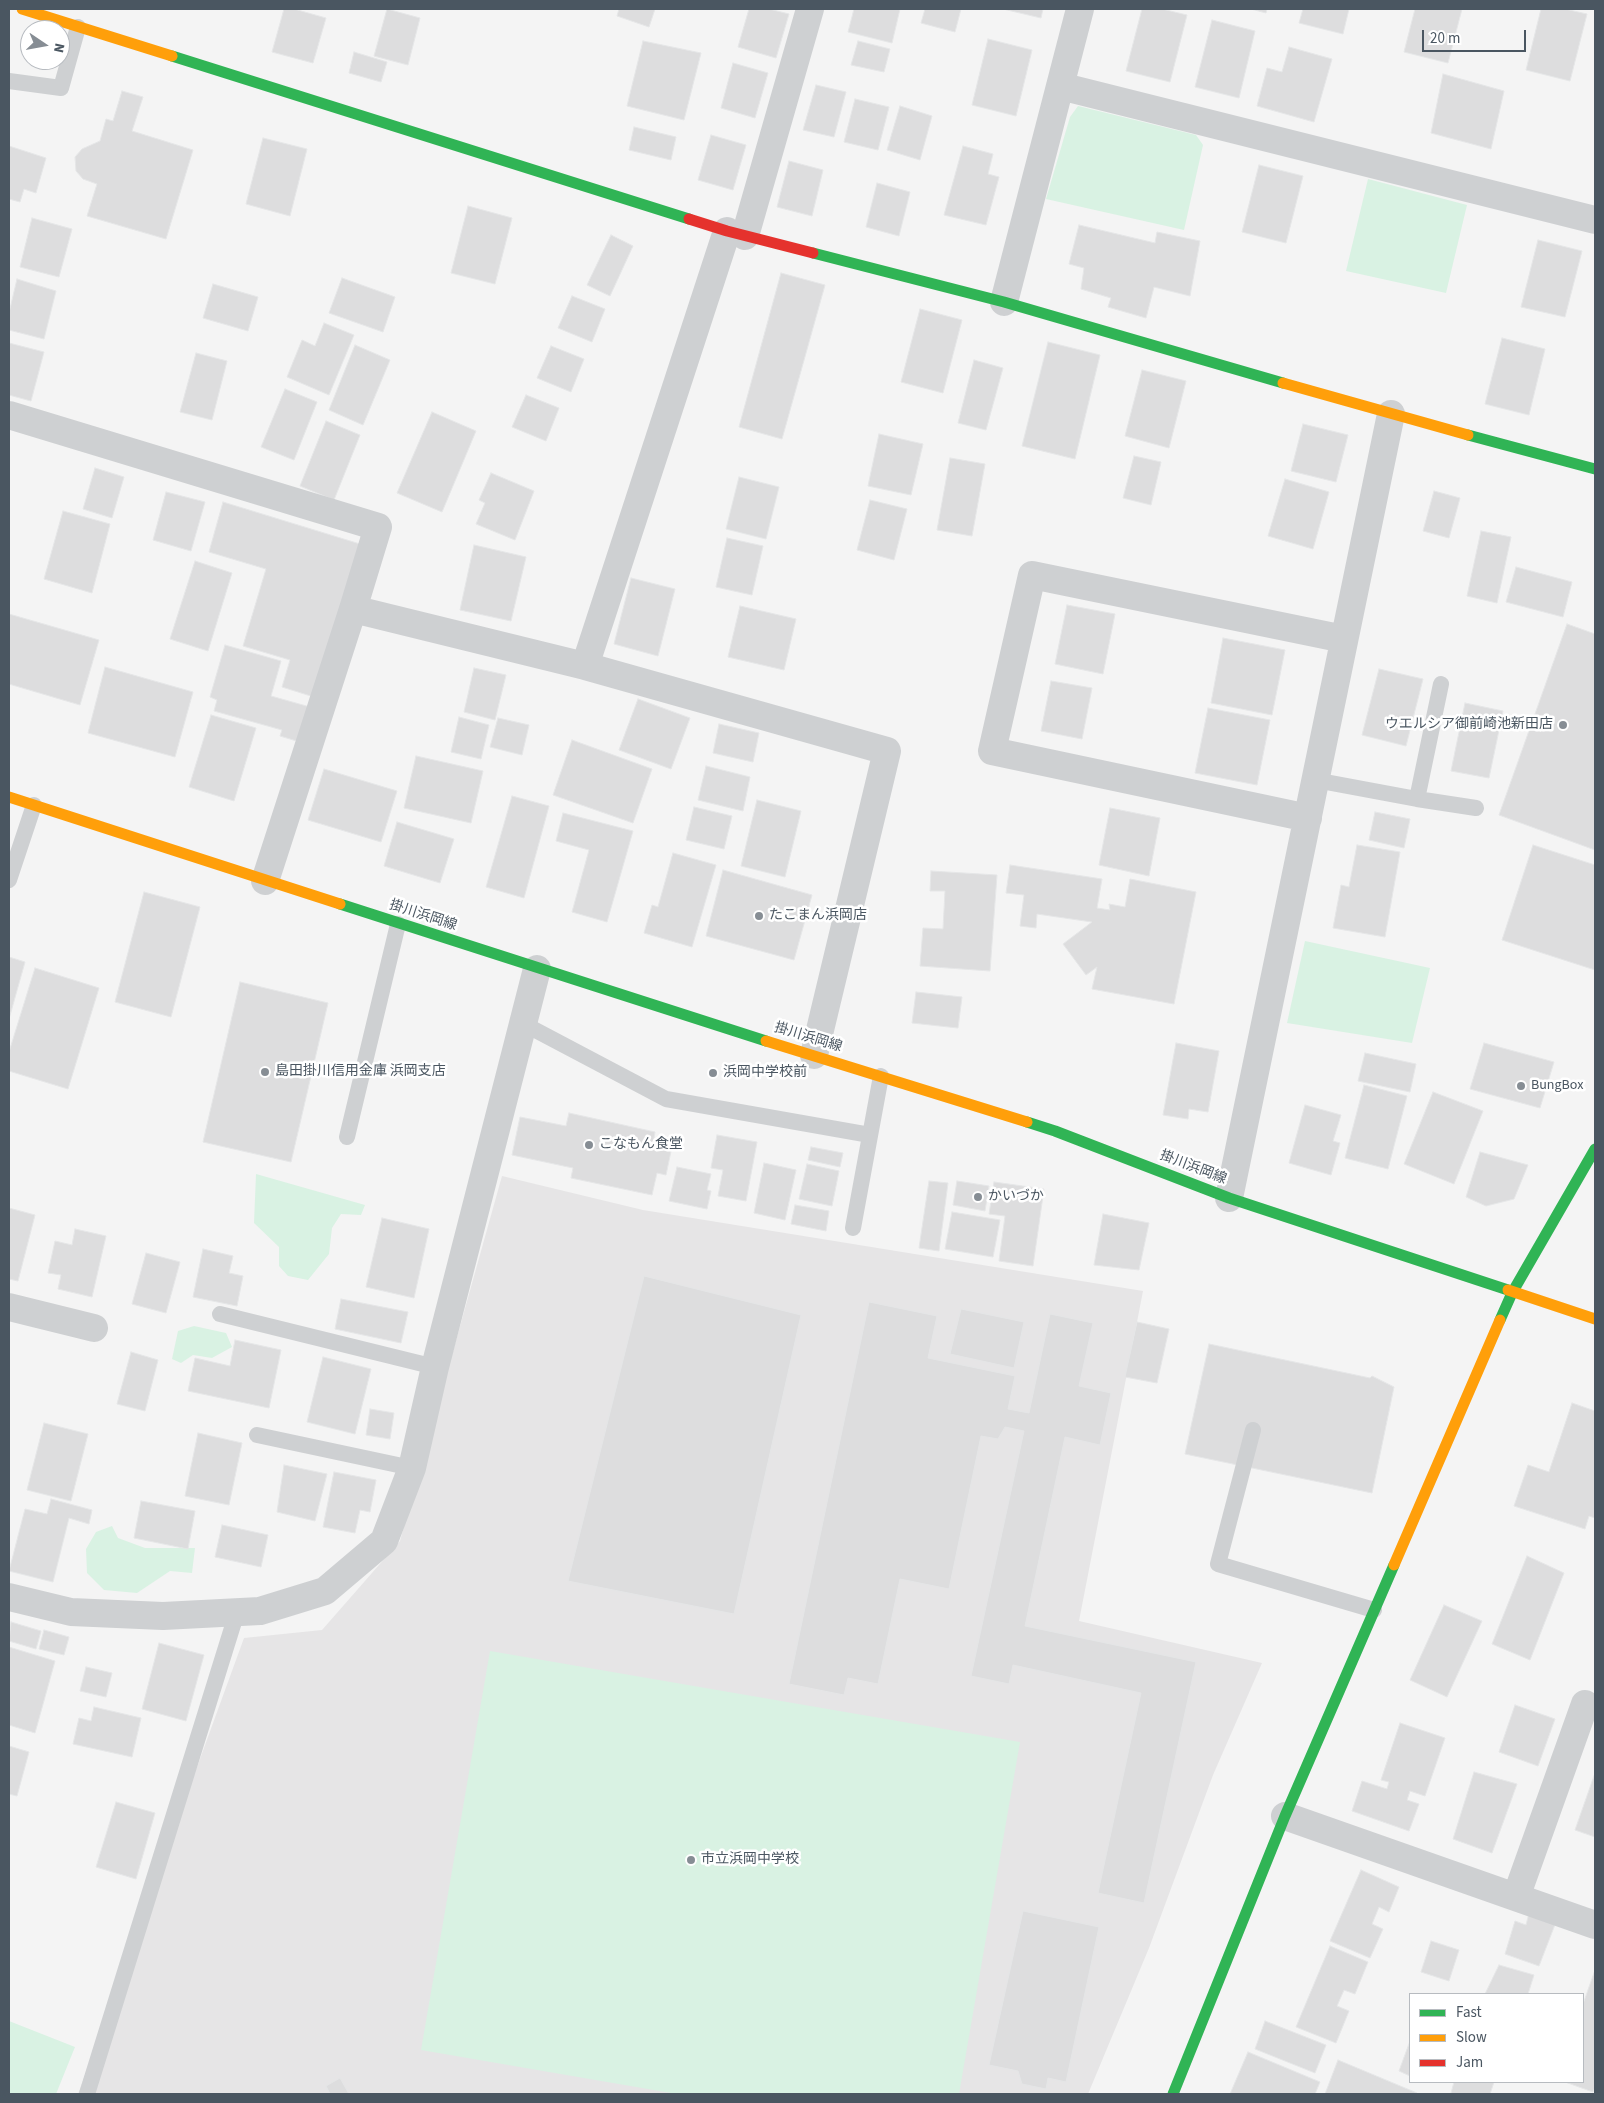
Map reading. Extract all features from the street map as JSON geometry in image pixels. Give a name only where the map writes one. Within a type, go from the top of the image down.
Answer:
[{"type":"street","points":[[22,9],[736,233],[1004,302],[1391,414],[1595,469]]},
{"type":"street","points":[[585,666],[736,233],[810,9]]},
{"type":"street","points":[[1004,302],[1080,9]]},
{"type":"street","points":[[1060,86],[1595,220]]},
{"type":"street","points":[[9,414],[378,527],[265,881]]},
{"type":"street","points":[[1229,1198],[1391,414]]},
{"type":"street","points":[[1308,818],[992,751],[1032,574],[1344,640]]},
{"type":"street","points":[[353,609],[585,666],[887,751],[814,1055]]},
{"type":"street","name":"掛川浜岡線","points":[[9,797],[537,969],[1055,1131],[1229,1198],[1389,1250],[1512,1293],[1595,1318]]},
{"type":"street","points":[[9,1597],[71,1612],[163,1616],[260,1611],[325,1591],[384,1541],[412,1468],[435,1368],[537,969]]},
{"type":"street","points":[[1173,2094],[1286,1816],[1512,1293],[1595,1149]]},
{"type":"street","points":[[9,1307],[94,1328]]},
{"type":"street","points":[[1516,1897],[1585,1704]]},
{"type":"street","points":[[1286,1816],[1595,1925]]},
{"type":"lane","points":[[9,82],[60,88],[78,27]]},
{"type":"lane","points":[[1417,799],[1441,684]]},
{"type":"lane","points":[[1315,780],[1476,808]]},
{"type":"lane","points":[[9,880],[34,805]]},
{"type":"lane","points":[[346,1137],[398,924]]},
{"type":"lane","points":[[522,1022],[666,1099],[870,1135]]},
{"type":"lane","points":[[853,1228],[881,1076]]},
{"type":"lane","points":[[220,1314],[435,1368]]},
{"type":"lane","points":[[1253,1430],[1218,1564],[1374,1610]]},
{"type":"lane","points":[[257,1435],[412,1468]]},
{"type":"lane","points":[[87,2094],[237,1612]]},
{"type":"shaded area","points":[[502,1176],[643,1210],[1143,1291],[1079,1621],[1262,1663],[1213,1775],[1149,1948],[1088,2094],[78,2094],[244,1638],[322,1630],[400,1541]]},
{"type":"green space","points":[[1078,106],[1196,135],[1203,145],[1184,230],[1046,199],[1070,117]]},
{"type":"green space","points":[[1368,179],[1467,205],[1446,293],[1346,271]]},
{"type":"green space","points":[[1305,941],[1430,968],[1412,1043],[1287,1023]]},
{"type":"green space","points":[[256,1174],[365,1205],[361,1215],[341,1214],[332,1228],[329,1254],[308,1280],[288,1276],[279,1266],[279,1247],[254,1223]]},
{"type":"green space","points":[[194,1326],[226,1333],[232,1347],[212,1358],[193,1355],[181,1363],[172,1359],[178,1331]]},
{"type":"green space","points":[[112,1526],[118,1538],[145,1548],[195,1548],[192,1573],[170,1571],[137,1593],[104,1590],[87,1573],[86,1549],[96,1532]]},
{"type":"green space","points":[[490,1651],[1020,1742],[959,2094],[677,2094],[421,2050]]},
{"type":"green space","points":[[9,2021],[75,2047],[56,2094],[9,2094]]},
{"type":"building","points":[[284,9],[294,9],[326,18],[313,63],[272,52]]},
{"type":"building","points":[[387,9],[420,18],[408,65],[374,56]]},
{"type":"building","points":[[619,9],[655,9],[649,27],[617,16]]},
{"type":"building","points":[[749,9],[769,9],[789,14],[776,58],[738,47]]},
{"type":"building","points":[[854,9],[900,9],[892,43],[848,32]]},
{"type":"building","points":[[925,9],[961,9],[955,32],[921,23]]},
{"type":"building","points":[[1003,9],[1043,9],[1041,18]]},
{"type":"building","points":[[1142,9],[1162,9],[1187,15],[1170,82],[1126,71]]},
{"type":"building","points":[[1251,9],[1267,9],[1266,13]]},
{"type":"building","points":[[1303,9],[1349,9],[1343,34],[1299,23]]},
{"type":"building","points":[[1415,9],[1462,9],[1448,63],[1404,52]]},
{"type":"building","points":[[1541,9],[1565,9],[1587,14],[1570,81],[1526,70]]},
{"type":"building","points":[[1212,20],[1255,31],[1239,98],[1195,87]]},
{"type":"building","points":[[988,39],[1032,50],[1016,116],[972,105]]},
{"type":"building","points":[[643,41],[701,53],[684,120],[627,106]]},
{"type":"building","points":[[858,41],[890,49],[884,72],[851,65]]},
{"type":"building","points":[[1289,47],[1332,59],[1314,122],[1257,106],[1267,68],[1282,72]]},
{"type":"building","points":[[354,52],[387,62],[381,82],[349,73]]},
{"type":"building","points":[[733,63],[768,73],[755,118],[721,108]]},
{"type":"building","points":[[1443,74],[1504,91],[1491,149],[1431,133]]},
{"type":"building","points":[[816,85],[846,92],[834,137],[803,130]]},
{"type":"building","points":[[122,91],[143,97],[132,131],[193,150],[166,239],[87,216],[97,184],[83,179],[76,171],[75,157],[82,149],[100,141],[106,119],[113,121]]},
{"type":"building","points":[[855,99],[889,107],[878,150],[844,142]]},
{"type":"building","points":[[900,106],[932,116],[920,160],[887,150]]},
{"type":"building","points":[[634,127],[676,137],[671,160],[629,150]]},
{"type":"building","points":[[711,135],[746,145],[733,190],[698,180]]},
{"type":"building","points":[[263,138],[307,149],[290,216],[246,204]]},
{"type":"building","points":[[9,146],[46,158],[36,193],[24,189],[20,202],[9,199]]},
{"type":"building","points":[[963,146],[993,154],[988,174],[999,177],[986,225],[944,215]]},
{"type":"building","points":[[789,161],[823,170],[812,216],[777,207]]},
{"type":"building","points":[[1259,165],[1303,176],[1286,243],[1242,232]]},
{"type":"building","points":[[877,183],[910,192],[899,236],[866,227]]},
{"type":"building","points":[[468,206],[512,218],[495,284],[451,273]]},
{"type":"building","points":[[32,218],[72,229],[59,277],[20,267]]},
{"type":"building","points":[[1079,225],[1155,243],[1157,232],[1200,241],[1190,296],[1154,287],[1146,318],[1108,307],[1111,298],[1081,289],[1084,268],[1069,264]]},
{"type":"building","points":[[611,235],[633,246],[610,296],[587,285]]},
{"type":"building","points":[[1538,240],[1582,251],[1565,317],[1521,307]]},
{"type":"building","points":[[781,273],[825,285],[782,439],[739,427]]},
{"type":"building","points":[[342,278],[395,297],[383,332],[329,313]]},
{"type":"building","points":[[17,279],[56,291],[44,339],[9,330],[9,313]]},
{"type":"building","points":[[213,284],[258,297],[248,331],[203,318]]},
{"type":"building","points":[[572,296],[605,309],[592,342],[558,328]]},
{"type":"building","points":[[920,309],[962,320],[943,393],[901,382]]},
{"type":"building","points":[[324,323],[354,335],[329,395],[287,377],[302,340],[315,346]]},
{"type":"building","points":[[1502,338],[1545,349],[1529,415],[1485,404]]},
{"type":"building","points":[[1048,342],[1100,355],[1075,459],[1022,446]]},
{"type":"building","points":[[9,343],[44,352],[31,401],[9,395]]},
{"type":"building","points":[[355,345],[390,360],[363,425],[329,410]]},
{"type":"building","points":[[551,346],[584,359],[571,392],[537,378]]},
{"type":"building","points":[[196,353],[227,361],[212,420],[180,412]]},
{"type":"building","points":[[974,360],[1003,368],[986,430],[958,423]]},
{"type":"building","points":[[1142,370],[1186,381],[1169,448],[1125,436]]},
{"type":"building","points":[[285,389],[317,402],[294,460],[261,447]]},
{"type":"building","points":[[526,395],[559,408],[546,441],[512,427]]},
{"type":"building","points":[[432,412],[476,431],[442,512],[397,493]]},
{"type":"building","points":[[326,421],[360,435],[334,500],[300,486]]},
{"type":"building","points":[[1303,424],[1348,435],[1336,482],[1291,471]]},
{"type":"building","points":[[879,434],[923,444],[911,495],[868,486]]},
{"type":"building","points":[[1134,456],[1161,462],[1151,505],[1123,498]]},
{"type":"building","points":[[950,458],[985,464],[972,536],[937,530]]},
{"type":"building","points":[[95,468],[124,477],[112,518],[83,509]]},
{"type":"building","points":[[491,473],[534,491],[515,540],[476,524],[485,503],[479,500]]},
{"type":"building","points":[[739,477],[779,487],[766,539],[726,529]]},
{"type":"building","points":[[1285,479],[1329,492],[1313,549],[1268,536]]},
{"type":"building","points":[[1434,491],[1460,498],[1449,538],[1423,531]]},
{"type":"building","points":[[166,492],[205,502],[191,551],[153,540]]},
{"type":"building","points":[[870,500],[907,509],[894,560],[857,550]]},
{"type":"building","points":[[223,502],[360,544],[314,697],[282,687],[290,660],[243,646],[266,569],[209,552]]},
{"type":"building","points":[[63,511],[110,524],[92,593],[44,579]]},
{"type":"building","points":[[1481,531],[1511,537],[1497,603],[1467,596]]},
{"type":"building","points":[[727,538],[763,546],[752,595],[716,587]]},
{"type":"building","points":[[474,545],[526,557],[511,621],[460,610]]},
{"type":"building","points":[[195,561],[232,573],[208,651],[170,639]]},
{"type":"building","points":[[1516,567],[1572,582],[1563,617],[1506,602]]},
{"type":"building","points":[[631,578],[675,589],[658,656],[614,644]]},
{"type":"building","points":[[1067,605],[1115,614],[1103,674],[1055,664]]},
{"type":"building","points":[[740,606],[796,619],[784,670],[728,657]]},
{"type":"building","points":[[9,614],[99,640],[80,705],[9,684]]},
{"type":"building","name":"ウエルシア御前崎池新田店","points":[[1567,624],[1595,634],[1595,850],[1499,815]]},
{"type":"building","points":[[1223,638],[1285,650],[1272,715],[1211,703]]},
{"type":"building","points":[[225,645],[281,661],[271,696],[310,707],[300,742],[280,736],[282,730],[214,711],[217,700],[210,697]]},
{"type":"building","points":[[105,667],[193,692],[175,757],[88,733]]},
{"type":"building","points":[[474,668],[506,675],[495,720],[464,712]]},
{"type":"building","points":[[1379,669],[1423,679],[1406,746],[1362,735]]},
{"type":"building","points":[[1051,681],[1092,688],[1082,739],[1041,731]]},
{"type":"building","points":[[638,699],[690,718],[671,769],[619,750]]},
{"type":"building","points":[[1465,703],[1503,711],[1489,778],[1451,771]]},
{"type":"building","points":[[1208,708],[1270,720],[1257,785],[1195,773]]},
{"type":"building","points":[[211,715],[256,728],[234,801],[189,787]]},
{"type":"building","points":[[459,717],[489,725],[481,759],[451,752]]},
{"type":"building","points":[[498,718],[529,725],[522,755],[490,747]]},
{"type":"building","points":[[719,724],[759,733],[753,762],[713,753]]},
{"type":"building","points":[[572,740],[652,769],[633,823],[553,795]]},
{"type":"building","points":[[416,756],[483,771],[471,823],[404,808]]},
{"type":"building","points":[[706,766],[750,777],[743,811],[698,800]]},
{"type":"building","points":[[324,769],[397,791],[381,842],[308,820]]},
{"type":"building","points":[[512,796],[549,806],[524,898],[486,887]]},
{"type":"building","points":[[757,800],[801,811],[785,877],[741,866]]},
{"type":"building","points":[[694,807],[732,816],[724,849],[686,840]]},
{"type":"building","points":[[1110,808],[1160,818],[1149,876],[1099,865]]},
{"type":"building","points":[[1375,812],[1410,819],[1404,848],[1369,840]]},
{"type":"building","points":[[563,813],[633,831],[607,922],[572,912],[589,850],[556,841]]},
{"type":"building","points":[[397,822],[454,839],[440,883],[384,866]]},
{"type":"building","points":[[1357,845],[1400,852],[1385,937],[1333,928],[1341,885],[1349,887]]},
{"type":"building","points":[[1533,845],[1595,865],[1595,970],[1502,940]]},
{"type":"building","points":[[673,853],[716,865],[692,947],[644,933],[652,905],[658,907]]},
{"type":"building","points":[[1010,865],[1102,879],[1097,908],[1110,910],[1109,904],[1125,907],[1130,879],[1196,892],[1174,1004],[1092,989],[1097,967],[1086,975],[1063,944],[1092,922],[1037,914],[1036,928],[1020,926],[1024,895],[1006,893]]},
{"type":"building","name":"たこまん浜岡店","points":[[723,870],[812,895],[794,960],[706,936]]},
{"type":"building","points":[[931,871],[997,875],[990,971],[920,966],[923,928],[943,929],[945,891],[930,891]]},
{"type":"building","points":[[144,892],[200,907],[171,1017],[115,1002]]},
{"type":"building","points":[[9,957],[25,962],[9,1019]]},
{"type":"building","points":[[35,968],[99,988],[68,1089],[9,1071],[9,1052]]},
{"type":"building","name":"島田掛川信用金庫 浜岡支店","points":[[240,982],[328,1003],[291,1162],[203,1142]]},
{"type":"building","points":[[916,992],[962,997],[958,1028],[912,1023]]},
{"type":"building","points":[[1176,1043],[1219,1051],[1208,1112],[1189,1109],[1188,1119],[1163,1115]]},
{"type":"building","points":[[1484,1043],[1554,1062],[1540,1108],[1470,1089]]},
{"type":"building","points":[[1365,1053],[1416,1064],[1410,1092],[1358,1081]]},
{"type":"building","points":[[1364,1085],[1407,1096],[1388,1169],[1345,1158]]},
{"type":"building","points":[[1433,1092],[1483,1111],[1454,1184],[1404,1164]]},
{"type":"building","points":[[1305,1105],[1341,1115],[1333,1141],[1340,1143],[1331,1175],[1289,1163]]},
{"type":"building","points":[[569,1113],[655,1132],[654,1138],[673,1142],[666,1175],[657,1173],[652,1195],[571,1178],[573,1168],[512,1155],[520,1117],[566,1126]]},
{"type":"building","points":[[717,1135],[757,1142],[746,1201],[718,1196],[723,1170],[711,1168]]},
{"type":"building","points":[[811,1147],[843,1153],[840,1167],[808,1160]]},
{"type":"building","points":[[1480,1152],[1528,1165],[1514,1199],[1486,1206],[1466,1197]]},
{"type":"building","points":[[764,1163],[796,1170],[785,1220],[754,1213]]},
{"type":"building","points":[[807,1164],[839,1171],[832,1206],[799,1199]]},
{"type":"building","points":[[677,1167],[711,1174],[707,1190],[711,1191],[707,1209],[669,1201]]},
{"type":"building","points":[[929,1181],[948,1183],[939,1251],[919,1248]]},
{"type":"building","points":[[957,1181],[989,1186],[985,1211],[953,1205]]},
{"type":"building","points":[[994,1182],[1044,1189],[1033,1266],[999,1261],[1005,1216],[989,1214]]},
{"type":"building","points":[[795,1205],[829,1211],[826,1231],[791,1224]]},
{"type":"building","points":[[9,1208],[35,1215],[18,1281],[9,1279]]},
{"type":"building","points":[[952,1212],[1000,1220],[993,1257],[945,1249]]},
{"type":"building","points":[[1103,1214],[1149,1223],[1139,1270],[1094,1265]]},
{"type":"building","points":[[382,1218],[429,1229],[414,1298],[366,1287]]},
{"type":"building","points":[[75,1229],[106,1236],[92,1297],[58,1289],[61,1275],[48,1273],[55,1241],[72,1245]]},
{"type":"building","points":[[203,1249],[233,1256],[229,1273],[243,1276],[237,1306],[193,1297]]},
{"type":"building","points":[[146,1253],[180,1262],[166,1313],[132,1304]]},
{"type":"building","points":[[644,1276],[801,1315],[734,1614],[568,1581]]},
{"type":"building","points":[[341,1299],[408,1312],[401,1343],[335,1329]]},
{"type":"building","points":[[869,1302],[937,1316],[928,1358],[1015,1376],[1008,1409],[1029,1413],[1050,1314],[1093,1323],[1079,1386],[1111,1393],[1100,1445],[1065,1437],[1025,1626],[1196,1662],[1144,1903],[1098,1893],[1141,1693],[1013,1665],[1009,1684],[971,1676],[1024,1431],[1005,1427],[998,1439],[981,1436],[949,1589],[900,1579],[878,1684],[848,1678],[844,1695],[789,1684]]},
{"type":"building","points":[[961,1309],[1024,1322],[1014,1368],[950,1354]]},
{"type":"building","points":[[1137,1322],[1169,1329],[1157,1383],[1125,1377]]},
{"type":"building","points":[[235,1340],[281,1350],[269,1408],[188,1391],[195,1358],[230,1366]]},
{"type":"building","points":[[1209,1344],[1370,1378],[1372,1376],[1394,1387],[1372,1493],[1185,1454]]},
{"type":"building","points":[[131,1352],[158,1360],[145,1411],[117,1404]]},
{"type":"building","points":[[323,1357],[371,1369],[355,1434],[307,1422]]},
{"type":"building","points":[[1572,1403],[1595,1411],[1595,1518],[1589,1516],[1585,1529],[1514,1506],[1528,1465],[1549,1472]]},
{"type":"building","points":[[370,1409],[394,1413],[390,1439],[366,1435]]},
{"type":"building","points":[[44,1423],[88,1434],[71,1501],[27,1490]]},
{"type":"building","points":[[198,1433],[242,1443],[229,1505],[185,1496]]},
{"type":"building","points":[[284,1465],[327,1474],[315,1521],[277,1512]]},
{"type":"building","points":[[334,1472],[376,1480],[370,1512],[360,1510],[355,1533],[323,1527]]},
{"type":"building","points":[[51,1499],[92,1510],[89,1524],[69,1518],[53,1582],[9,1571],[25,1509],[47,1514]]},
{"type":"building","points":[[141,1501],[195,1511],[188,1549],[134,1538]]},
{"type":"building","points":[[222,1525],[268,1535],[261,1567],[215,1557]]},
{"type":"building","points":[[1527,1556],[1564,1573],[1530,1660],[1492,1644]]},
{"type":"building","points":[[1444,1605],[1482,1621],[1447,1697],[1410,1680]]},
{"type":"building","points":[[11,1622],[41,1631],[36,1649],[9,1641]]},
{"type":"building","points":[[44,1630],[69,1637],[64,1655],[39,1649]]},
{"type":"building","points":[[159,1643],[204,1655],[186,1721],[142,1709]]},
{"type":"building","points":[[9,1647],[55,1661],[35,1733],[9,1725]]},
{"type":"building","points":[[86,1667],[112,1673],[106,1697],[80,1691]]},
{"type":"building","points":[[1515,1705],[1555,1719],[1538,1766],[1499,1752]]},
{"type":"building","points":[[94,1707],[141,1718],[132,1757],[73,1744],[79,1718],[91,1721]]},
{"type":"building","points":[[1400,1723],[1445,1738],[1425,1796],[1410,1791],[1407,1800],[1419,1804],[1409,1831],[1352,1811],[1362,1781],[1387,1789],[1389,1782],[1381,1780]]},
{"type":"building","points":[[9,1746],[29,1752],[17,1796],[9,1794]]},
{"type":"building","points":[[1474,1772],[1517,1784],[1492,1853],[1453,1839]]},
{"type":"building","points":[[1595,1773],[1595,1837],[1575,1830]]},
{"type":"building","points":[[116,1802],[155,1813],[136,1879],[96,1867]]},
{"type":"building","points":[[1361,1870],[1399,1887],[1389,1912],[1379,1907],[1372,1924],[1383,1929],[1370,1958],[1330,1941]]},
{"type":"building","points":[[1023,1911],[1099,1927],[1066,2082],[1048,2078],[1046,2089],[1022,2084],[1018,2071],[989,2065]]},
{"type":"building","points":[[1529,1913],[1556,1922],[1539,1966],[1505,1954],[1515,1921],[1526,1925]]},
{"type":"building","points":[[1431,1941],[1459,1950],[1449,1981],[1421,1972]]},
{"type":"building","points":[[1330,1946],[1368,1962],[1355,1994],[1344,1990],[1337,2006],[1349,2011],[1336,2043],[1296,2027]]},
{"type":"building","points":[[1499,1965],[1534,1975],[1528,1993],[1485,1993]]},
{"type":"building","points":[[1595,1970],[1595,2087],[1593,2092],[1568,2083],[1584,2083],[1584,2001]]},
{"type":"building","points":[[1265,2021],[1326,2045],[1315,2073],[1255,2049]]},
{"type":"building","points":[[1409,2044],[1409,2076],[1399,2071]]},
{"type":"building","points":[[1248,2052],[1320,2082],[1315,2094],[1230,2094]]},
{"type":"building","points":[[1338,2060],[1417,2093],[1325,2094]]},
{"type":"building","points":[[340,2078],[349,2094],[330,2094],[326,2086]]},
{"type":"building","points":[[1454,2083],[1494,2083],[1490,2094],[1451,2093]]},
{"type":"traffic: fast","points":[[172,56],[689,219]]},
{"type":"traffic: fast","points":[[813,253],[1004,302],[1283,383]]},
{"type":"traffic: fast","points":[[1468,435],[1595,469]]},
{"type":"traffic: fast","points":[[340,904],[766,1041]]},
{"type":"traffic: fast","points":[[1027,1122],[1229,1198],[1508,1290]]},
{"type":"traffic: fast","points":[[1500,1320],[1512,1293],[1595,1149]]},
{"type":"traffic: fast","points":[[1173,2094],[1285,1816],[1394,1565]]},
{"type":"traffic: slow","points":[[22,9],[172,56]]},
{"type":"traffic: slow","points":[[1283,383],[1468,435]]},
{"type":"traffic: slow","points":[[9,797],[340,904]]},
{"type":"traffic: slow","points":[[766,1041],[1027,1122]]},
{"type":"traffic: slow","points":[[1508,1290],[1595,1319]]},
{"type":"traffic: slow","points":[[1394,1565],[1500,1320]]},
{"type":"traffic: jam","points":[[689,219],[727,231],[813,253]]},
{"type":"place","name":"ウエルシア御前崎池新田店","points":[[1563,725]]},
{"type":"place","name":"たこまん浜岡店","points":[[759,916]]},
{"type":"place","name":"島田掛川信用金庫 浜岡支店","points":[[265,1072]]},
{"type":"place","name":"浜岡中学校前","points":[[713,1073]]},
{"type":"place","name":"BungBox","points":[[1521,1086]]},
{"type":"place","name":"こなもん食堂","points":[[589,1145]]},
{"type":"place","name":"かいづか","points":[[978,1197]]},
{"type":"place","name":"市立浜岡中学校","points":[[691,1860]]}]
